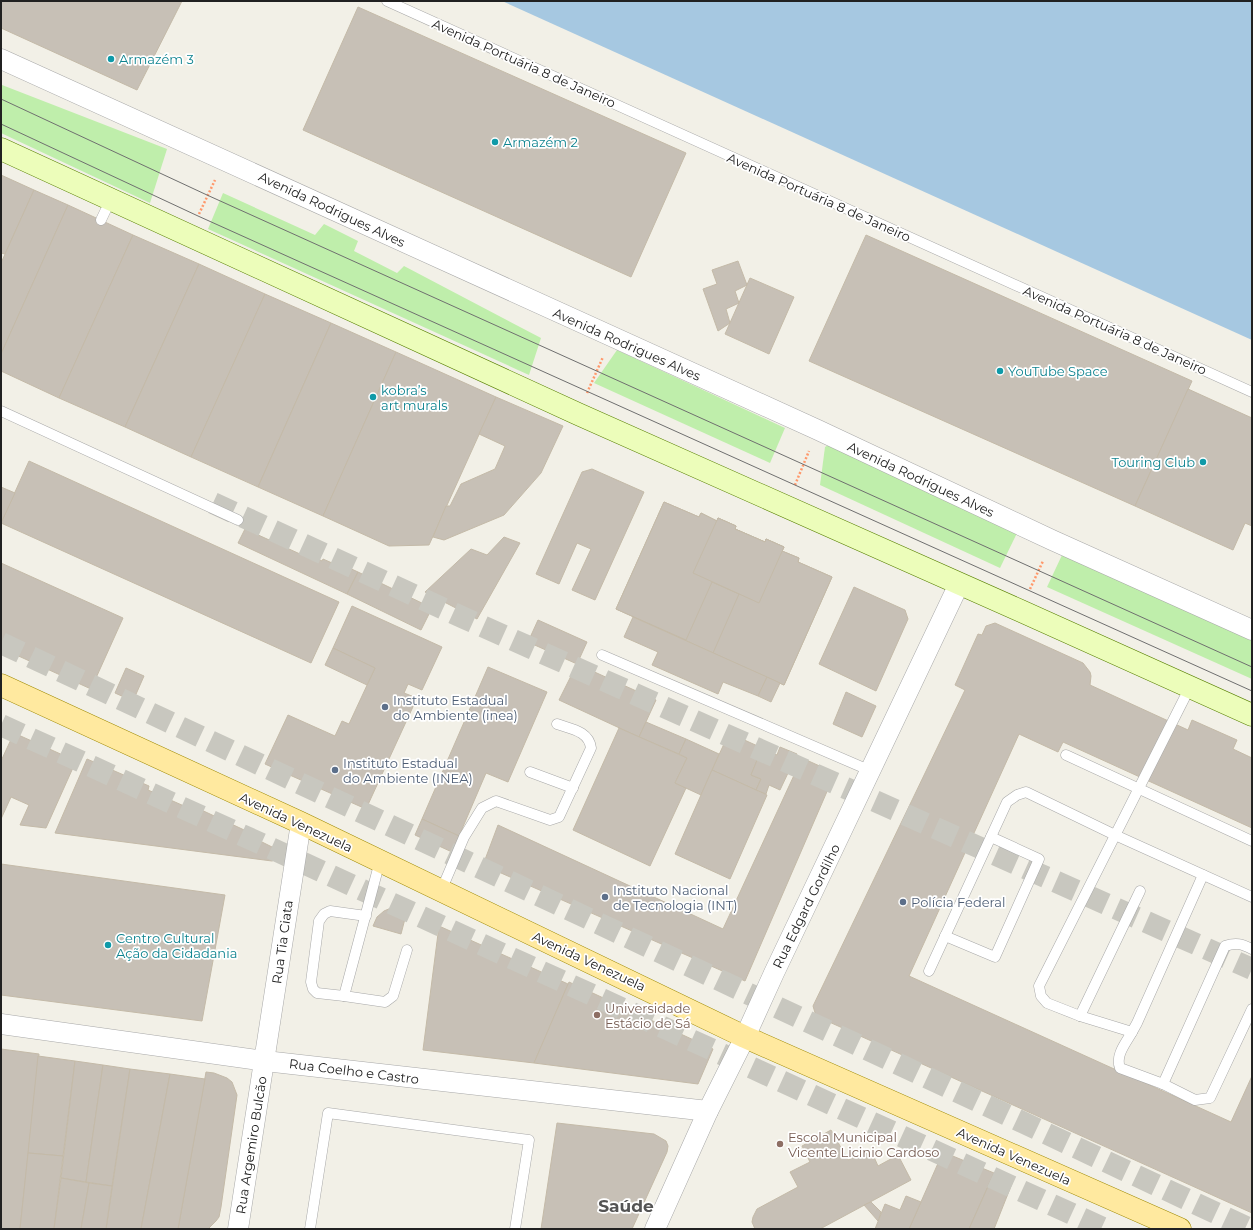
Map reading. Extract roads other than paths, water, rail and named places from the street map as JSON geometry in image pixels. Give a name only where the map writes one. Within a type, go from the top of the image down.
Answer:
[{"type":"main road","name":"Avenida Venezuela","points":[[1,685],[301,823],[746,1037],[1180,1229]]},
{"type":"street","name":"Avenida Rodrigues Alves","points":[[1,59],[818,430],[1052,540],[1252,630]]},
{"type":"street","points":[[1,149],[578,414],[1252,715]]},
{"type":"street","name":"Rua Edgard Gordilho","points":[[655,1229],[708,1111],[746,1037],[778,966],[959,584]]},
{"type":"street","name":"Rua Tia Ciata","points":[[265,1061],[301,823]]},
{"type":"street","name":"Rua Coelho e Castro","points":[[1,1024],[265,1061],[708,1111]]},
{"type":"street","name":"Rua Argemiro Bulcão","points":[[238,1229],[265,1061]]},
{"type":"lane","name":"Avenida Portuária 8 de Janeiro","points":[[387,1],[1252,392]]},
{"type":"lane","points":[[101,220],[111,199]]},
{"type":"lane","points":[[1,411],[238,520]]},
{"type":"lane","points":[[602,655],[871,771]]},
{"type":"lane","points":[[1132,1032],[1047,1004],[1041,996],[1039,986],[1190,687]]},
{"type":"lane","points":[[441,891],[464,837],[482,808],[496,801],[550,820],[559,817],[591,748],[590,740],[583,734],[557,724]]},
{"type":"lane","points":[[1066,755],[1252,841]]},
{"type":"lane","points":[[530,772],[573,788]]},
{"type":"lane","points":[[929,971],[1007,802],[1017,795],[1026,792],[1115,835],[1252,897]]},
{"type":"lane","points":[[946,936],[995,957],[1039,859],[991,837]]},
{"type":"lane","points":[[344,996],[380,861]]},
{"type":"lane","points":[[1203,875],[1138,1023],[1118,1056],[1120,1068],[1163,1084],[1195,1100],[1210,1098],[1252,1009]]},
{"type":"lane","points":[[1080,1016],[1140,891]]},
{"type":"lane","points":[[366,916],[330,911],[324,914],[319,921],[311,982],[313,989],[317,993],[385,1002],[393,996],[406,950]]},
{"type":"lane","points":[[1163,1084],[1226,946],[1233,943],[1252,949]]},
{"type":"lane","points":[[310,1229],[328,1113],[529,1140],[515,1229]]},
{"type":"water","points":[[502,1],[1252,1],[1252,340]]},
{"type":"tunnel","points":[[213,503],[464,618],[1252,969]]},
{"type":"tunnel","points":[[1,643],[1250,1229]]},
{"type":"tunnel","points":[[1,725],[1105,1229]]},
{"type":"tram line","points":[[1,99],[207,195],[1252,667]]},
{"type":"tram line","points":[[1,124],[198,216],[1252,691]]},
{"type":"place","name":"Armazém 3","points":[[111,59]]},
{"type":"place","name":"Armazém 2","points":[[495,142]]},
{"type":"place","name":"YouTube Space","points":[[1000,371]]},
{"type":"place","name":"kobra’s art murals","points":[[373,397]]},
{"type":"place","name":"Touring Club","points":[[1203,462]]},
{"type":"place","name":"Instituto Estadual do Ambiente (inea)","points":[[385,707]]},
{"type":"place","name":"Instituto Estadual do Ambiente (INEA)","points":[[335,770]]},
{"type":"place","name":"Instituto Nacional de Tecnologia (INT)","points":[[605,897]]},
{"type":"place","name":"Polícia Federal","points":[[903,902]]},
{"type":"place","name":"Centro Cultural Ação da Cidadania","points":[[108,945]]},
{"type":"place","name":"Universidade Estácio de Sá","points":[[597,1015]]},
{"type":"place","name":"Escola Municipal Vicente Licinio Cardoso","points":[[780,1144]]},
{"type":"district","name":"Saúde","points":[[626,1206]]}]
